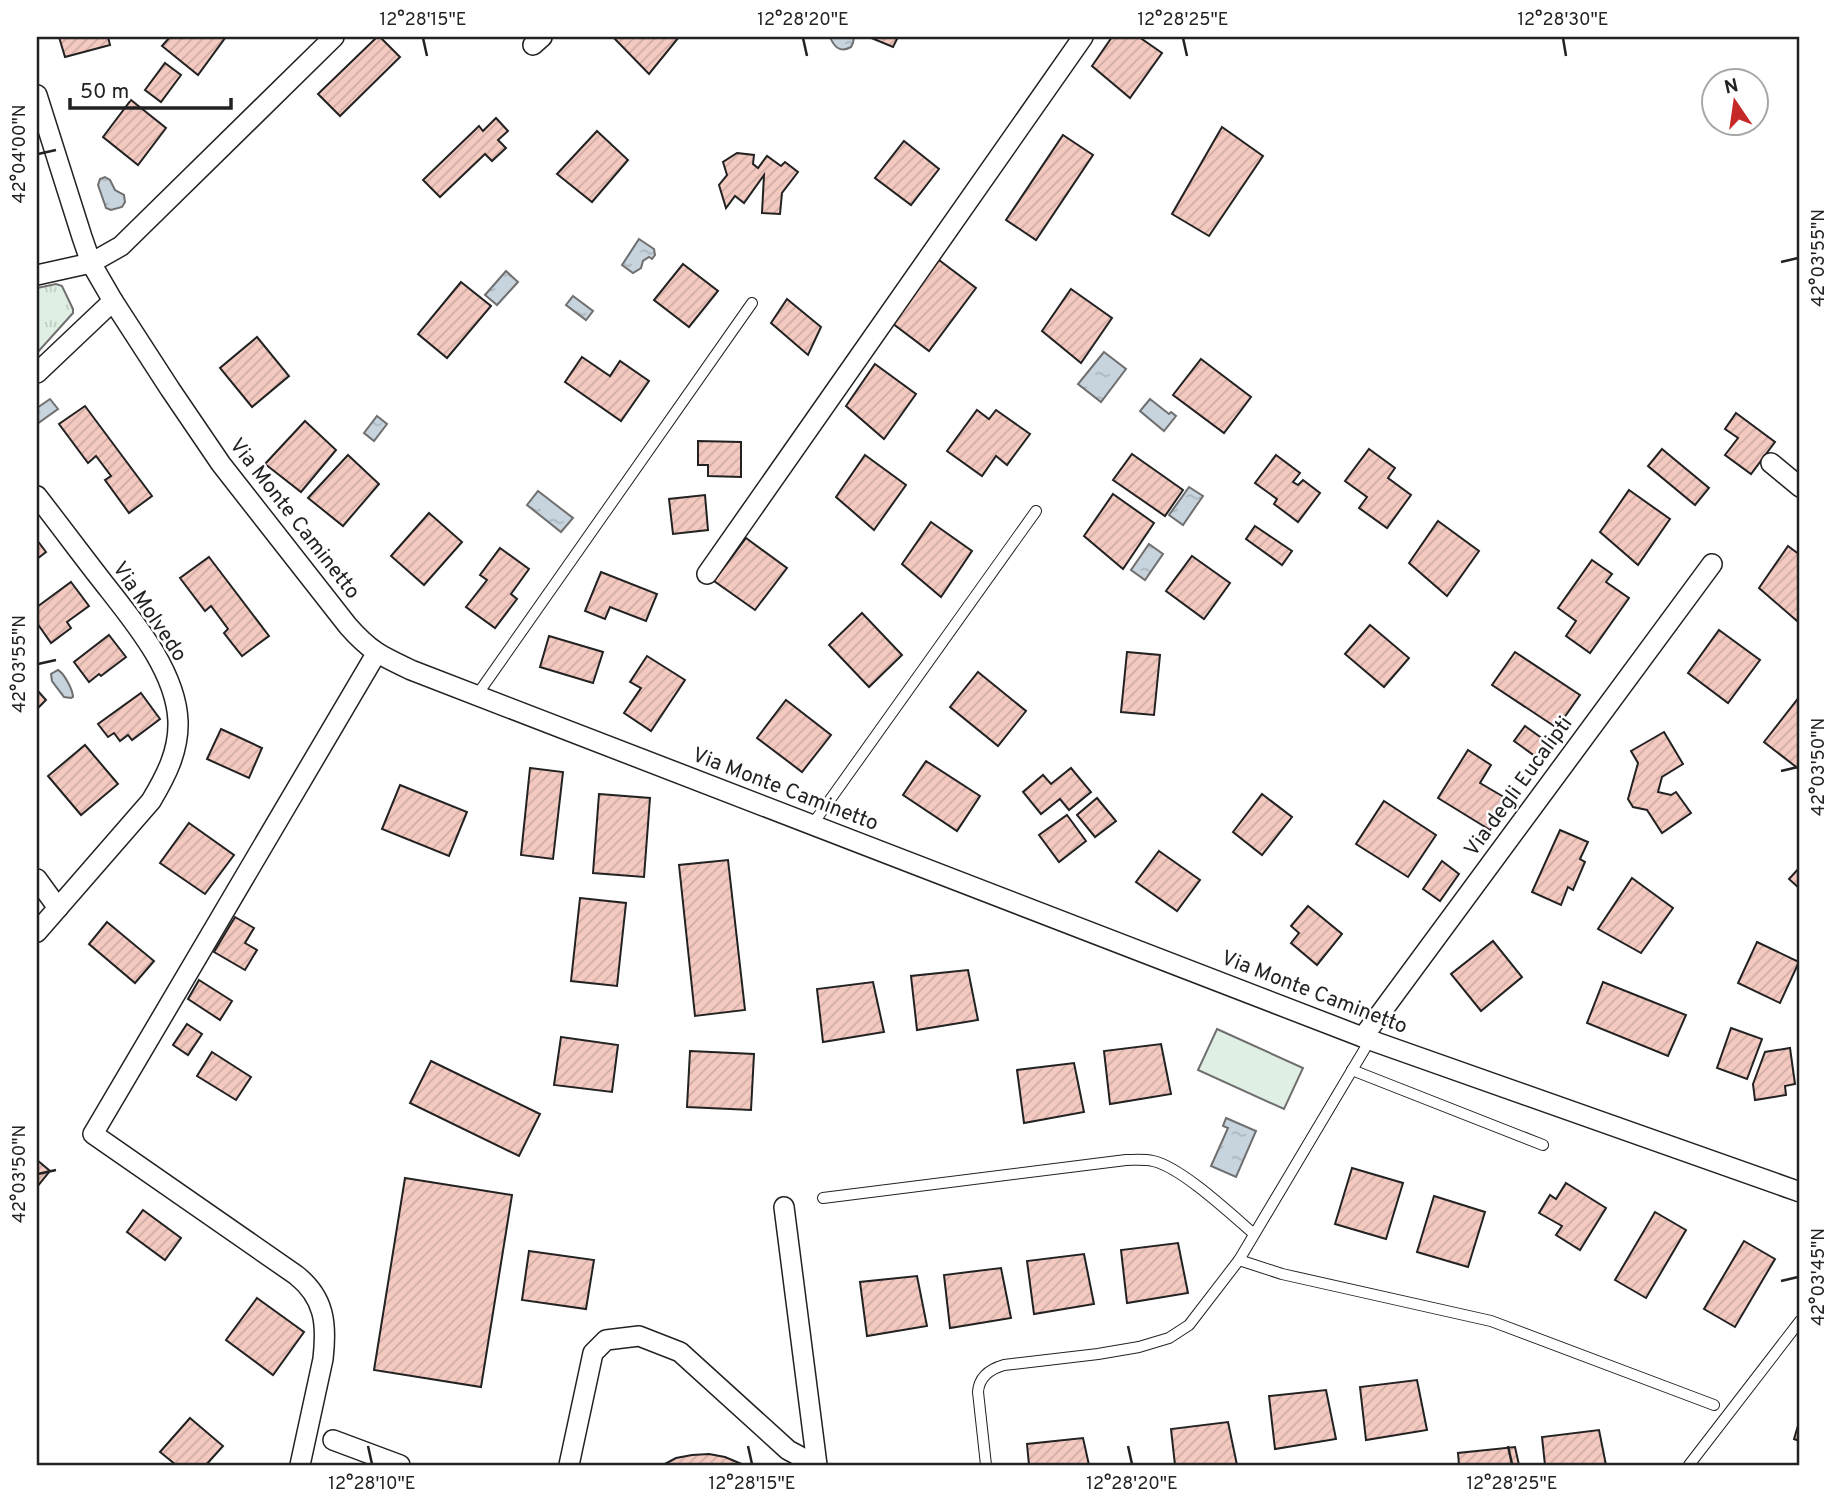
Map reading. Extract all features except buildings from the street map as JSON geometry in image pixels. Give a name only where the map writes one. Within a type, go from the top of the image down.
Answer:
[{"type":"street","points":[[37,275],[92,263],[121,246],[334,37]]},
{"type":"street","points":[[707,574],[1083,37]]},
{"type":"street","name":"Via Monte Caminetto","points":[[37,95],[70,204],[92,263],[113,301],[221,464],[348,626],[376,654],[411,670],[1366,1039],[1800,1192]]},
{"type":"street","points":[[37,373],[113,301]]},
{"type":"street","points":[[1772,463],[1800,487]]},
{"type":"street","name":"Via Molvedo","points":[[37,496],[147,642],[170,684],[178,721],[173,760],[151,801],[37,932]]},
{"type":"street","name":"Via degli Eucalipti","points":[[1366,1039],[1712,564]]},
{"type":"street","points":[[300,1465],[323,1359],[322,1311],[317,1298],[296,1275],[93,1134],[376,654]]},
{"type":"street","points":[[37,879],[58,908]]},
{"type":"street","points":[[784,1208],[817,1465]]},
{"type":"street","points":[[569,1465],[593,1353],[606,1340],[639,1336],[680,1352],[788,1450],[817,1465]]},
{"type":"street","points":[[333,1440],[401,1465]]},
{"type":"lane","points":[[477,695],[752,303]]},
{"type":"lane","points":[[812,825],[1036,512]]},
{"type":"lane","points":[[986,1465],[978,1392],[981,1381],[989,1371],[1004,1365],[1121,1351],[1169,1338],[1189,1325],[1239,1259],[1352,1070],[1366,1039]]},
{"type":"lane","points":[[1352,1070],[1543,1145]]},
{"type":"lane","points":[[823,1198],[1126,1160],[1146,1160],[1162,1164],[1180,1174],[1254,1234]]},
{"type":"lane","points":[[1239,1259],[1282,1273],[1474,1316],[1714,1405]]},
{"type":"lane","points":[[1689,1465],[1800,1321]]},
{"type":"green space","points":[[56,284],[62,286],[73,313],[37,353],[37,288]]},
{"type":"green space","points":[[1217,1029],[1303,1068],[1284,1109],[1198,1070]]},
{"type":"water","points":[[830,37],[854,37],[851,47],[841,49]]},
{"type":"water","points":[[105,177],[110,180],[115,190],[124,195],[125,202],[122,207],[111,210],[106,208],[98,185],[100,179]]},
{"type":"water","points":[[639,239],[654,249],[655,255],[652,259],[649,257],[643,261],[641,268],[633,273],[622,265]]},
{"type":"water","points":[[506,271],[518,282],[497,305],[485,295]]},
{"type":"water","points":[[573,296],[593,311],[586,320],[566,305]]},
{"type":"water","points":[[1104,352],[1126,369],[1101,402],[1078,384]]},
{"type":"water","points":[[50,399],[58,409],[37,424],[37,408]]},
{"type":"water","points":[[1150,399],[1169,414],[1171,412],[1176,416],[1164,431],[1140,411]]},
{"type":"water","points":[[377,416],[387,424],[374,441],[364,433]]},
{"type":"water","points":[[1189,487],[1203,496],[1183,525],[1169,515]]},
{"type":"water","points":[[538,491],[573,518],[561,532],[527,505]]},
{"type":"water","points":[[1149,544],[1163,554],[1145,580],[1131,570]]},
{"type":"water","points":[[58,670],[68,682],[73,697],[64,697],[52,681],[51,674]]},
{"type":"water","points":[[1226,1118],[1256,1131],[1236,1177],[1211,1166],[1228,1128],[1223,1126]]}]
